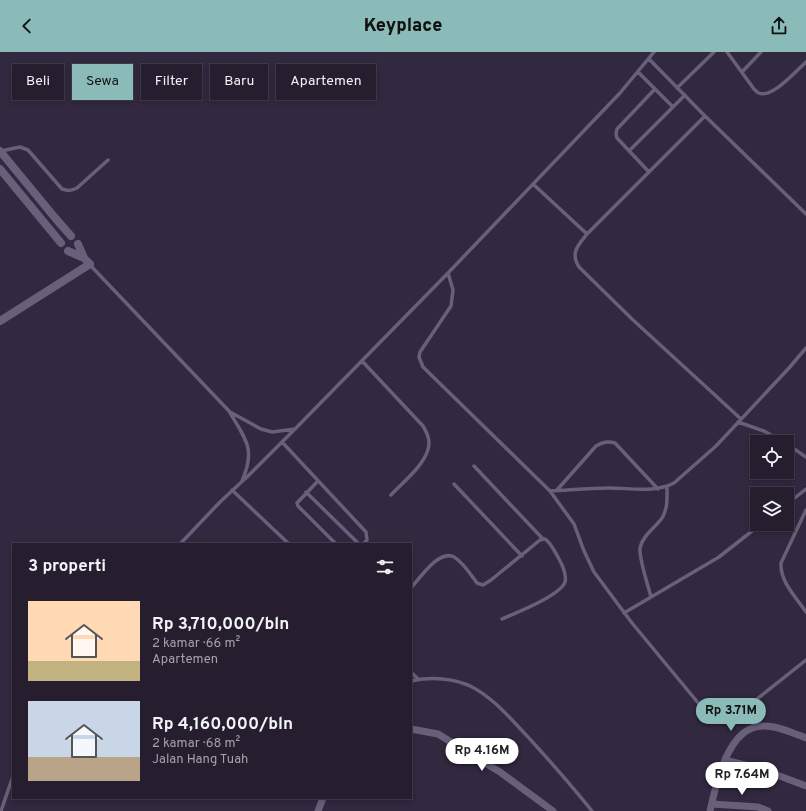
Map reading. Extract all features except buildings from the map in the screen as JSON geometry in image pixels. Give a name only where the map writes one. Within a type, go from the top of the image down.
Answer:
[{"type":"street","points":[[0,151],[71,236]]},
{"type":"street","points":[[0,169],[61,243]]},
{"type":"street","points":[[39,216],[47,208]]},
{"type":"street","points":[[78,244],[87,261]]},
{"type":"street","points":[[68,251],[87,261]]},
{"type":"street","points":[[0,321],[87,261]]},
{"type":"street","points":[[768,811],[758,808],[711,808],[714,793],[725,760],[733,745],[741,736],[752,728],[764,726],[806,738]]},
{"type":"street","points":[[412,730],[438,734],[500,772],[553,811]]},
{"type":"street","points":[[725,760],[761,769],[806,786]]},
{"type":"street","points":[[318,811],[323,799]]},
{"type":"lane","points":[[181,543],[232,490],[296,429],[448,273],[638,72],[654,52]]},
{"type":"lane","points":[[677,88],[714,52]]},
{"type":"lane","points":[[727,52],[754,89],[763,94],[777,89],[806,62]]},
{"type":"lane","points":[[742,72],[761,52]]},
{"type":"lane","points":[[649,59],[705,116],[806,214]]},
{"type":"lane","points":[[638,72],[654,90],[673,107]]},
{"type":"lane","points":[[649,172],[617,138],[616,134],[617,129],[654,90]]},
{"type":"lane","points":[[629,151],[685,95]]},
{"type":"lane","points":[[705,116],[587,234],[581,241],[574,255],[575,261],[578,267],[739,421],[771,435]]},
{"type":"lane","points":[[0,151],[20,147],[28,150],[62,189],[67,191],[72,191],[77,188],[108,160]]},
{"type":"lane","points":[[533,184],[587,234]]},
{"type":"lane","points":[[87,261],[229,412],[243,435],[249,454],[248,464],[241,482]]},
{"type":"lane","points":[[448,273],[453,290],[451,306],[420,352],[420,362],[423,367],[550,491],[574,524],[586,556],[594,572],[624,613],[709,716],[718,721],[726,721],[737,715],[806,660]]},
{"type":"lane","points":[[550,491],[609,488],[658,489],[667,487],[674,483],[716,446],[806,348]]},
{"type":"lane","points":[[362,361],[423,426],[429,443],[428,451],[420,465],[391,495]]},
{"type":"lane","points":[[229,412],[261,429],[272,432],[296,429]]},
{"type":"lane","points":[[557,490],[596,446],[602,442],[608,441],[615,443],[658,489]]},
{"type":"lane","points":[[282,442],[366,532],[367,540],[364,543]]},
{"type":"lane","points":[[794,449],[806,457]]},
{"type":"lane","points":[[474,466],[543,539],[550,543],[561,563],[566,577],[565,583],[557,591],[536,604],[502,618]]},
{"type":"lane","points":[[318,481],[297,503],[298,506],[335,543]]},
{"type":"lane","points":[[454,484],[522,556]]},
{"type":"lane","points":[[651,597],[640,547],[651,530],[662,518],[667,502],[667,487]]},
{"type":"lane","points":[[794,498],[806,489]]},
{"type":"lane","points":[[232,490],[288,543]]},
{"type":"lane","points":[[306,492],[358,543]]},
{"type":"lane","points":[[806,510],[781,563],[781,574],[806,612]]},
{"type":"lane","points":[[624,613],[719,557],[752,531]]},
{"type":"lane","points":[[412,587],[434,562],[447,556],[454,557],[477,583],[483,585],[543,539]]},
{"type":"lane","points":[[412,673],[418,679]]},
{"type":"lane","points":[[412,681],[437,678],[454,680],[485,695],[505,712],[567,780],[592,811]]},
{"type":"lane","points":[[1,809],[12,779]]},
{"type":"lane","points":[[0,795],[5,798]]}]
